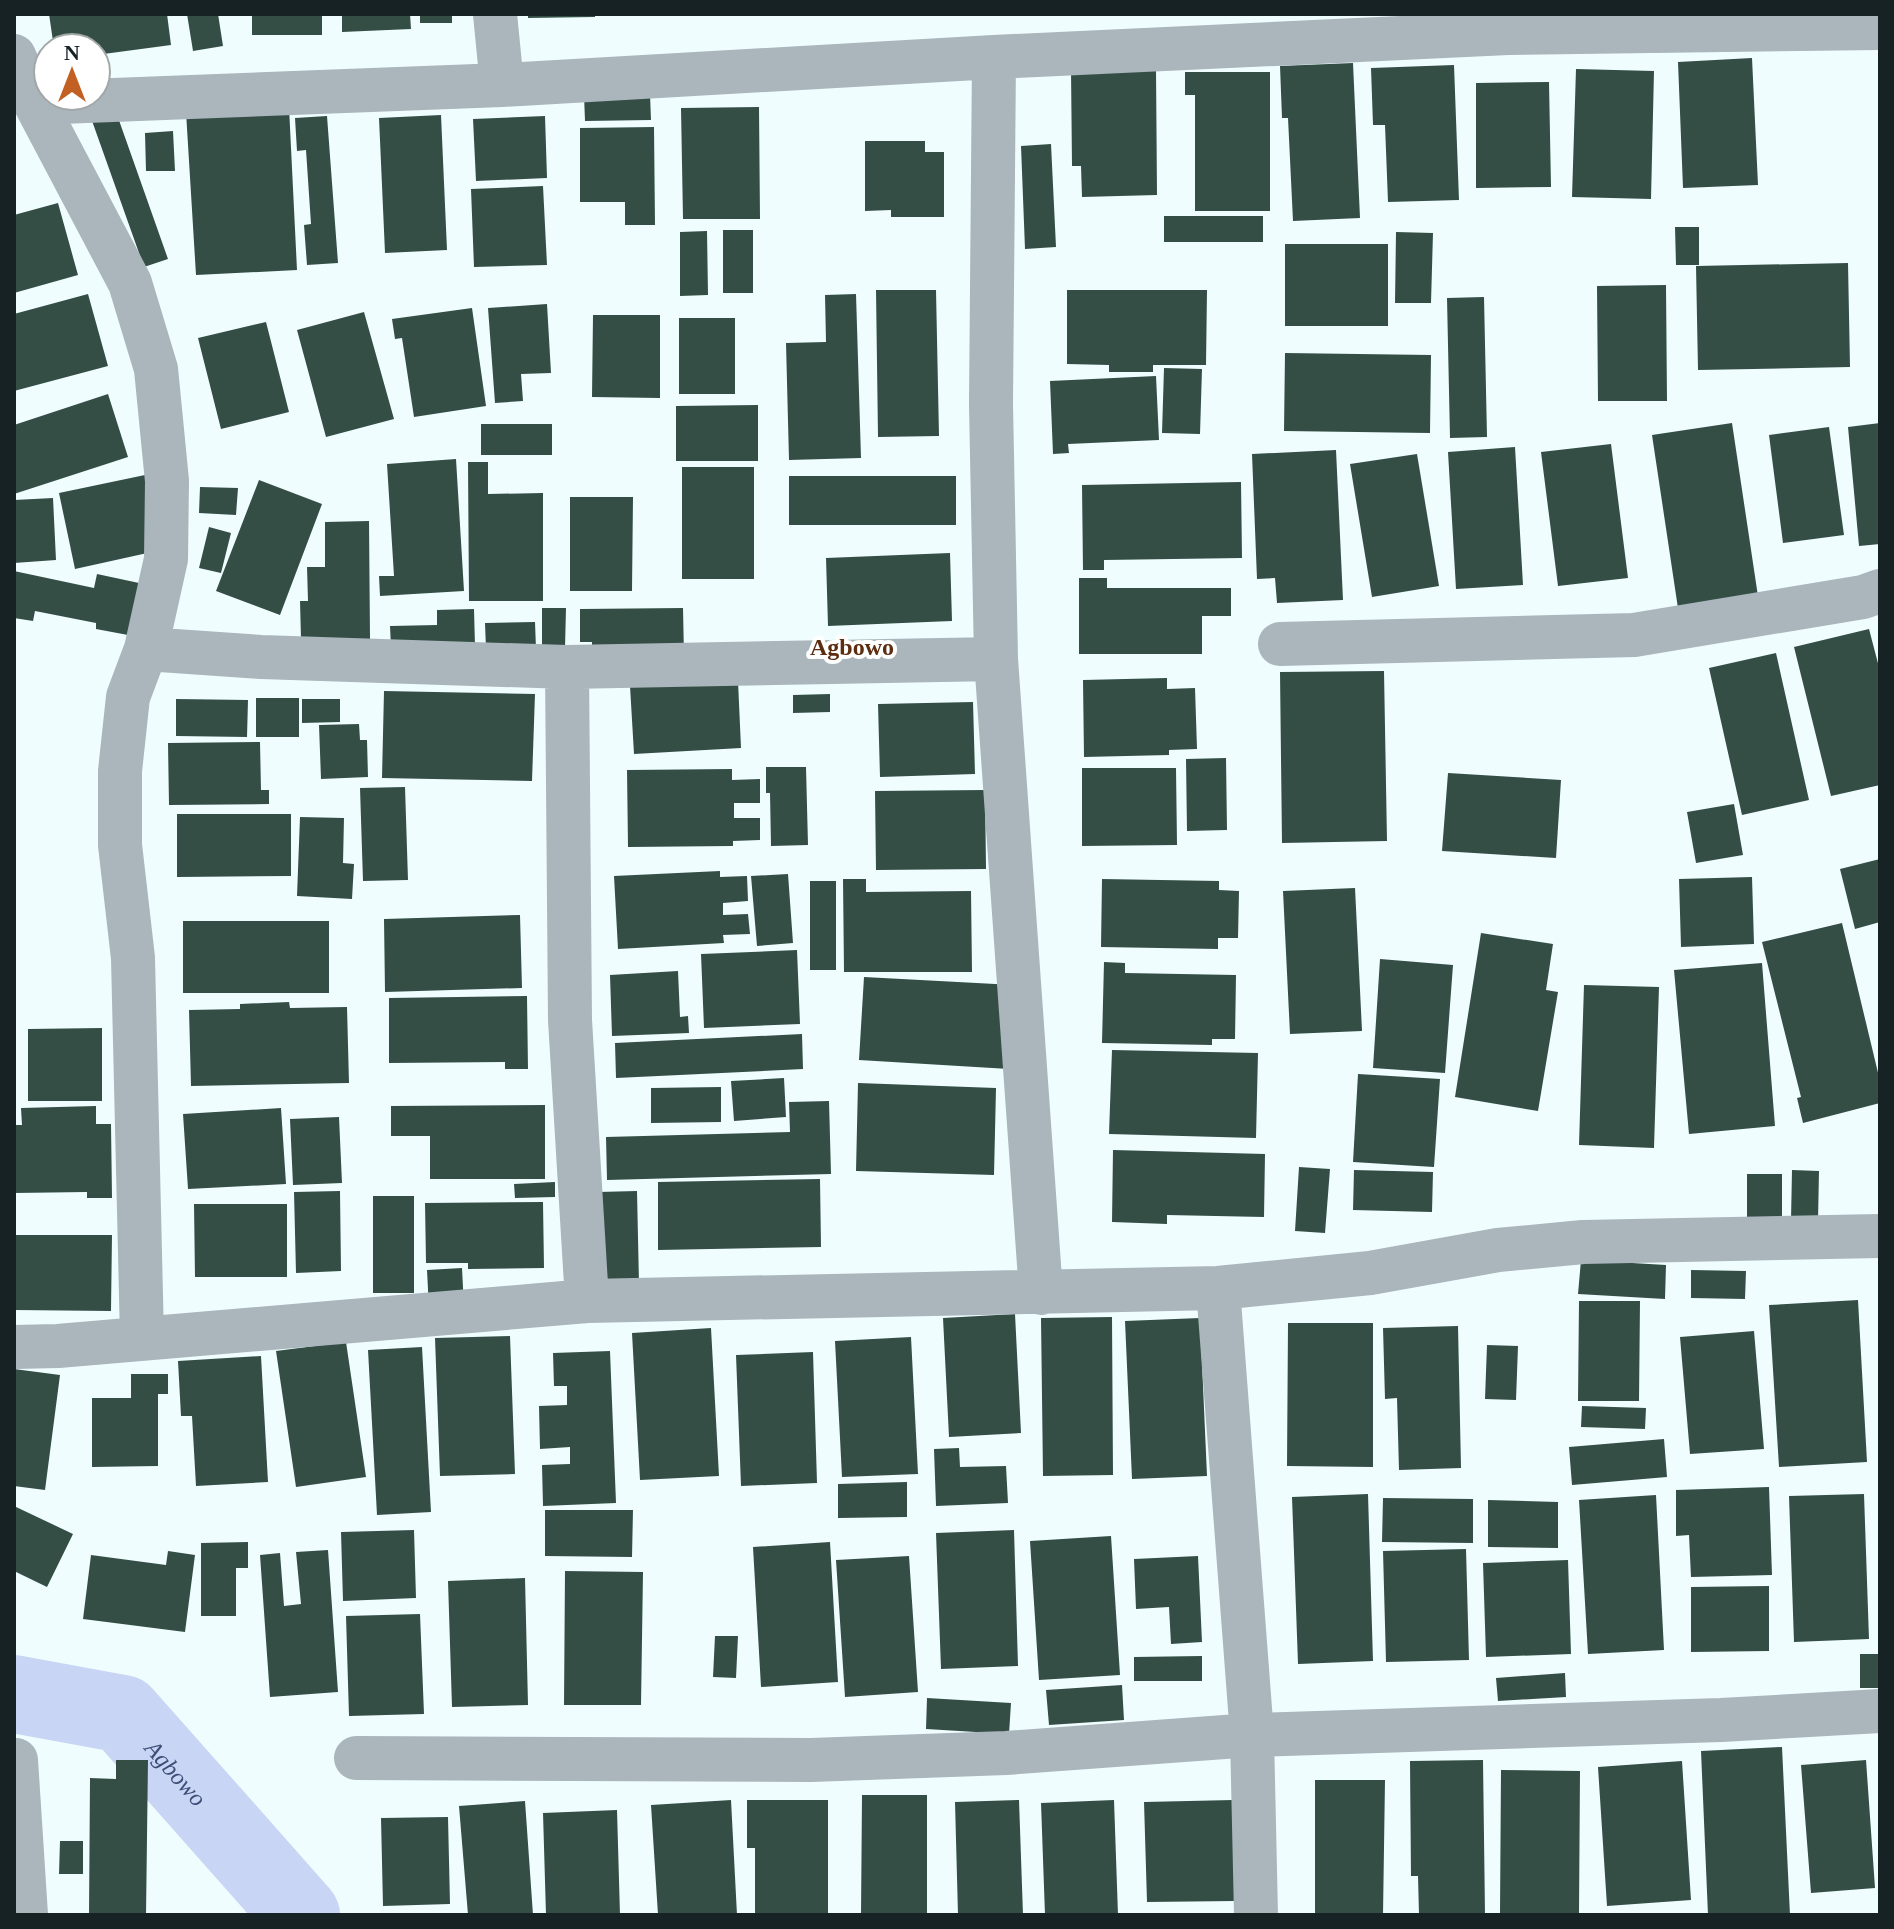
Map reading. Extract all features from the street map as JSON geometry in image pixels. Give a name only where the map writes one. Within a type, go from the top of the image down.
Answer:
[{"type":"street","points":[[495,14],[502,85]]},
{"type":"street","points":[[112,100],[502,85],[1509,24],[1880,28]]},
{"type":"street","points":[[14,56],[32,96]]},
{"type":"street","points":[[994,57],[991,404],[996,659],[1041,1293]]},
{"type":"street","points":[[40,112],[130,283],[156,369],[167,481],[166,559],[146,649],[128,697],[120,771],[120,845],[133,958],[142,1338]]},
{"type":"street","points":[[1280,644],[1634,635],[1863,597],[1880,591]]},
{"type":"street","points":[[146,649],[261,657],[567,667],[996,659]]},
{"type":"street","points":[[567,667],[570,1020],[587,1301]]},
{"type":"street","points":[[14,1347],[58,1346],[587,1301],[1218,1288],[1370,1273],[1498,1250],[1583,1242],[1880,1236]]},
{"type":"street","points":[[1218,1288],[1252,1735],[1256,1915]]},
{"type":"street","points":[[356,1758],[811,1760],[1006,1753],[1252,1735],[1705,1721],[1880,1711]]},
{"type":"street","points":[[16,1760],[26,1915]]},
{"type":"building","points":[[49,14],[167,14],[171,45],[112,53],[112,32],[52,32]]},
{"type":"building","points":[[187,14],[218,14],[223,46],[193,51]]},
{"type":"building","points":[[252,14],[322,14],[322,35],[252,35]]},
{"type":"building","points":[[342,14],[410,14],[411,29],[342,32]]},
{"type":"building","points":[[420,14],[452,14],[452,23],[420,23]]},
{"type":"building","points":[[528,14],[595,14],[595,17],[528,18]]},
{"type":"building","points":[[1752,58],[1758,185],[1683,188],[1678,62]]},
{"type":"building","points":[[1353,63],[1360,218],[1293,221],[1288,118],[1282,118],[1280,66]]},
{"type":"building","points":[[1454,65],[1459,200],[1388,202],[1385,125],[1373,125],[1371,68]]},
{"type":"building","points":[[1156,69],[1157,195],[1082,197],[1081,166],[1072,166],[1071,70]]},
{"type":"building","points":[[1576,69],[1654,71],[1651,199],[1572,197]]},
{"type":"building","points":[[1185,72],[1270,72],[1270,211],[1195,211],[1195,95],[1185,95]]},
{"type":"building","points":[[1549,82],[1551,187],[1476,188],[1476,83]]},
{"type":"building","points":[[650,94],[651,120],[585,121],[584,95]]},
{"type":"building","points":[[289,107],[297,270],[196,275],[186,112]]},
{"type":"building","points":[[759,107],[760,219],[683,219],[681,108]]},
{"type":"building","points":[[115,109],[168,259],[144,267],[91,118]]},
{"type":"building","points":[[441,115],[447,250],[385,253],[379,118]]},
{"type":"building","points":[[327,116],[338,263],[307,265],[304,225],[311,224],[306,150],[297,151],[295,118]]},
{"type":"building","points":[[545,116],[547,178],[476,181],[473,119]]},
{"type":"building","points":[[654,127],[655,225],[625,225],[625,202],[580,202],[580,128]]},
{"type":"building","points":[[173,131],[175,171],[146,171],[145,133]]},
{"type":"building","points":[[865,141],[925,141],[925,152],[944,152],[944,217],[891,217],[891,210],[865,211]]},
{"type":"building","points":[[1051,144],[1056,247],[1025,249],[1021,146]]},
{"type":"building","points":[[543,186],[547,265],[474,267],[471,189]]},
{"type":"building","points":[[58,203],[78,275],[14,293],[14,215]]},
{"type":"building","points":[[1164,216],[1263,216],[1263,242],[1164,242]]},
{"type":"building","points":[[1675,227],[1699,227],[1699,265],[1676,265]]},
{"type":"building","points":[[723,230],[753,230],[753,293],[723,293]]},
{"type":"building","points":[[707,231],[708,295],[680,296],[680,232]]},
{"type":"building","points":[[1396,232],[1433,233],[1431,303],[1395,303]]},
{"type":"building","points":[[1285,244],[1388,244],[1388,326],[1285,326]]},
{"type":"building","points":[[1848,263],[1850,367],[1698,370],[1696,266]]},
{"type":"building","points":[[1666,285],[1667,401],[1598,401],[1597,286]]},
{"type":"building","points":[[876,290],[936,290],[939,436],[878,437]]},
{"type":"building","points":[[1067,290],[1207,290],[1206,365],[1153,365],[1153,372],[1109,372],[1109,365],[1067,364]]},
{"type":"building","points":[[88,294],[108,366],[14,391],[14,314]]},
{"type":"building","points":[[856,294],[861,458],[789,460],[786,343],[826,342],[825,295]]},
{"type":"building","points":[[1484,297],[1487,437],[1450,438],[1447,298]]},
{"type":"building","points":[[547,304],[551,373],[521,374],[523,401],[495,403],[488,308]]},
{"type":"building","points":[[472,308],[486,406],[414,417],[402,338],[395,339],[392,319]]},
{"type":"building","points":[[364,312],[394,419],[326,437],[297,330]]},
{"type":"building","points":[[593,315],[660,315],[660,398],[592,397]]},
{"type":"building","points":[[679,318],[735,318],[735,394],[679,394]]},
{"type":"building","points":[[266,322],[289,412],[221,429],[198,338]]},
{"type":"building","points":[[1285,353],[1431,355],[1430,433],[1284,431]]},
{"type":"building","points":[[1164,368],[1202,369],[1200,434],[1162,433]]},
{"type":"building","points":[[1156,376],[1159,440],[1068,444],[1069,453],[1053,454],[1050,381]]},
{"type":"building","points":[[108,394],[128,457],[14,494],[14,425]]},
{"type":"building","points":[[758,405],[758,461],[676,461],[676,406]]},
{"type":"building","points":[[1732,423],[1759,603],[1679,615],[1652,435]]},
{"type":"building","points":[[1880,423],[1880,544],[1859,546],[1848,427]]},
{"type":"building","points":[[481,424],[552,424],[552,455],[481,455]]},
{"type":"building","points":[[1829,427],[1844,535],[1783,543],[1769,435]]},
{"type":"building","points":[[1611,444],[1628,578],[1558,586],[1541,452]]},
{"type":"building","points":[[1515,447],[1523,585],[1456,589],[1448,452]]},
{"type":"building","points":[[1336,450],[1343,600],[1277,603],[1275,578],[1257,579],[1252,454]]},
{"type":"building","points":[[1417,454],[1439,586],[1372,597],[1350,464]]},
{"type":"building","points":[[456,459],[464,591],[380,596],[379,576],[394,576],[387,464]]},
{"type":"building","points":[[468,462],[488,462],[488,494],[543,493],[543,601],[469,601]]},
{"type":"building","points":[[682,467],[754,467],[754,579],[682,579]]},
{"type":"building","points":[[145,475],[161,550],[75,569],[59,493]]},
{"type":"building","points":[[789,476],[956,476],[956,525],[789,525]]},
{"type":"building","points":[[259,480],[322,504],[280,615],[216,591]]},
{"type":"building","points":[[1241,482],[1242,558],[1104,560],[1104,570],[1083,570],[1082,485]]},
{"type":"building","points":[[200,487],[238,488],[236,515],[199,513]]},
{"type":"building","points":[[570,497],[633,497],[632,591],[570,591]]},
{"type":"building","points":[[53,498],[56,560],[14,563],[14,500]]},
{"type":"building","points":[[369,521],[370,639],[301,639],[300,601],[308,601],[307,567],[325,567],[325,522]]},
{"type":"building","points":[[209,527],[231,533],[221,573],[199,568]]},
{"type":"building","points":[[950,553],[952,621],[828,626],[826,558]]},
{"type":"building","points":[[14,571],[94,588],[97,574],[139,583],[128,635],[96,629],[96,623],[35,611],[33,621],[14,618]]},
{"type":"building","points":[[1079,578],[1107,578],[1107,588],[1231,588],[1231,616],[1202,616],[1202,654],[1079,654]]},
{"type":"building","points":[[542,608],[566,608],[565,648],[542,648]]},
{"type":"building","points":[[683,608],[684,656],[592,658],[592,642],[580,642],[580,609]]},
{"type":"building","points":[[474,609],[475,646],[391,647],[390,626],[437,625],[437,610]]},
{"type":"building","points":[[535,622],[536,649],[486,649],[485,623]]},
{"type":"building","points":[[1869,629],[1880,671],[1880,785],[1831,796],[1794,647]]},
{"type":"building","points":[[1776,653],[1809,800],[1742,815],[1709,668]]},
{"type":"building","points":[[1384,671],[1387,841],[1282,843],[1280,672]]},
{"type":"building","points":[[1167,678],[1167,689],[1195,688],[1197,749],[1169,750],[1169,755],[1084,757],[1083,680]]},
{"type":"building","points":[[738,681],[741,748],[634,754],[630,686]]},
{"type":"building","points":[[384,691],[535,694],[532,781],[382,778]]},
{"type":"building","points":[[830,694],[830,712],[793,713],[793,695]]},
{"type":"building","points":[[256,698],[299,698],[299,737],[256,737]]},
{"type":"building","points":[[176,699],[248,700],[247,737],[176,736]]},
{"type":"building","points":[[302,699],[340,699],[340,722],[302,723]]},
{"type":"building","points":[[973,702],[975,774],[880,777],[878,704]]},
{"type":"building","points":[[359,724],[360,740],[367,740],[368,777],[321,779],[319,725]]},
{"type":"building","points":[[260,742],[261,790],[269,790],[269,804],[169,805],[168,743]]},
{"type":"building","points":[[1226,758],[1227,830],[1187,831],[1186,759]]},
{"type":"building","points":[[766,767],[806,767],[808,845],[771,846]]},
{"type":"building","points":[[1082,768],[1176,768],[1177,845],[1082,846]]},
{"type":"building","points":[[732,769],[732,780],[760,779],[760,803],[734,803],[734,818],[760,818],[760,840],[733,841],[733,846],[628,847],[627,770]]},
{"type":"building","points":[[1448,773],[1561,780],[1556,858],[1442,851]]},
{"type":"building","points":[[405,787],[408,880],[363,881],[360,788]]},
{"type":"building","points":[[985,790],[986,869],[876,870],[875,791]]},
{"type":"building","points":[[1734,804],[1743,855],[1696,863],[1687,812]]},
{"type":"building","points":[[177,814],[291,814],[291,876],[177,877]]},
{"type":"building","points":[[300,817],[344,818],[343,863],[354,864],[352,899],[297,896]]},
{"type":"building","points":[[1880,859],[1880,922],[1855,929],[1840,869]]},
{"type":"building","points":[[720,871],[720,877],[747,876],[748,901],[723,903],[723,915],[748,914],[750,934],[723,935],[724,943],[618,949],[614,876]]},
{"type":"building","points":[[788,874],[793,943],[757,946],[751,876]]},
{"type":"building","points":[[1752,877],[1754,944],[1681,947],[1679,879]]},
{"type":"building","points":[[843,879],[866,879],[866,892],[971,891],[972,972],[844,972]]},
{"type":"building","points":[[1102,879],[1219,881],[1219,890],[1239,891],[1238,938],[1218,938],[1218,949],[1101,947]]},
{"type":"building","points":[[810,881],[836,881],[836,970],[810,970]]},
{"type":"building","points":[[1355,888],[1362,1031],[1290,1034],[1283,891]]},
{"type":"building","points":[[520,915],[522,988],[385,992],[384,919]]},
{"type":"building","points":[[183,921],[329,921],[329,993],[183,993]]},
{"type":"building","points":[[1842,923],[1880,1081],[1880,1103],[1803,1123],[1797,1098],[1801,1097],[1762,942]]},
{"type":"building","points":[[1481,933],[1553,944],[1546,990],[1558,992],[1538,1111],[1455,1097]]},
{"type":"building","points":[[797,950],[800,1024],[704,1028],[701,954]]},
{"type":"building","points":[[1380,959],[1453,965],[1445,1073],[1373,1068]]},
{"type":"building","points":[[1104,962],[1125,963],[1125,973],[1236,975],[1235,1039],[1212,1039],[1212,1045],[1102,1043]]},
{"type":"building","points":[[1762,963],[1775,1126],[1689,1134],[1674,970]]},
{"type":"building","points":[[678,971],[680,1017],[688,1016],[689,1033],[612,1036],[610,975]]},
{"type":"building","points":[[864,977],[1014,985],[1009,1069],[859,1060]]},
{"type":"building","points":[[1584,985],[1659,987],[1654,1148],[1579,1145]]},
{"type":"building","points":[[527,996],[528,1069],[505,1069],[505,1062],[389,1063],[389,998]]},
{"type":"building","points":[[289,1002],[290,1008],[347,1007],[349,1083],[191,1086],[189,1010],[240,1009],[240,1004]]},
{"type":"building","points":[[102,1028],[102,1101],[28,1101],[28,1029]]},
{"type":"building","points":[[802,1034],[803,1069],[616,1078],[615,1043]]},
{"type":"building","points":[[1112,1050],[1258,1053],[1256,1138],[1109,1134]]},
{"type":"building","points":[[1358,1074],[1440,1079],[1434,1167],[1353,1162]]},
{"type":"building","points":[[784,1078],[786,1117],[734,1121],[731,1081]]},
{"type":"building","points":[[858,1083],[996,1088],[994,1175],[856,1171]]},
{"type":"building","points":[[721,1087],[721,1122],[651,1123],[651,1088]]},
{"type":"building","points":[[829,1101],[831,1174],[607,1180],[606,1137],[790,1132],[789,1102]]},
{"type":"building","points":[[545,1105],[545,1179],[430,1179],[430,1136],[391,1136],[391,1106]]},
{"type":"building","points":[[96,1106],[96,1124],[111,1124],[112,1198],[87,1198],[87,1192],[14,1193],[14,1125],[22,1125],[21,1108]]},
{"type":"building","points":[[281,1108],[286,1184],[188,1189],[183,1114]]},
{"type":"building","points":[[339,1117],[342,1183],[293,1185],[290,1119]]},
{"type":"building","points":[[1113,1150],[1265,1154],[1264,1217],[1167,1215],[1167,1224],[1112,1222]]},
{"type":"building","points":[[1299,1167],[1330,1169],[1325,1233],[1295,1231]]},
{"type":"building","points":[[1354,1170],[1433,1172],[1432,1212],[1353,1210]]},
{"type":"building","points":[[1792,1170],[1819,1171],[1818,1221],[1791,1220]]},
{"type":"building","points":[[1747,1174],[1782,1174],[1782,1220],[1747,1220]]},
{"type":"building","points":[[820,1179],[821,1247],[658,1250],[658,1182]]},
{"type":"building","points":[[555,1182],[555,1197],[515,1198],[514,1184]]},
{"type":"building","points":[[340,1191],[341,1271],[296,1273],[294,1192]]},
{"type":"building","points":[[637,1191],[639,1284],[600,1285],[598,1192]]},
{"type":"building","points":[[373,1196],[414,1196],[414,1293],[373,1293]]},
{"type":"building","points":[[543,1202],[544,1268],[468,1269],[468,1263],[426,1263],[425,1203]]},
{"type":"building","points":[[194,1204],[287,1204],[287,1277],[195,1277]]},
{"type":"building","points":[[14,1235],[112,1235],[111,1311],[14,1310]]},
{"type":"building","points":[[1581,1260],[1666,1265],[1665,1299],[1578,1294]]},
{"type":"building","points":[[462,1268],[464,1307],[429,1309],[427,1270]]},
{"type":"building","points":[[1691,1270],[1746,1271],[1745,1299],[1691,1298]]},
{"type":"building","points":[[1858,1300],[1867,1462],[1779,1467],[1769,1305]]},
{"type":"building","points":[[1579,1301],[1640,1301],[1639,1401],[1578,1401]]},
{"type":"building","points":[[1015,1314],[1021,1433],[949,1437],[943,1318]]},
{"type":"building","points":[[1112,1317],[1113,1475],[1043,1476],[1041,1318]]},
{"type":"building","points":[[1200,1318],[1207,1476],[1132,1479],[1125,1321]]},
{"type":"building","points":[[1288,1323],[1373,1323],[1373,1467],[1287,1466]]},
{"type":"building","points":[[1458,1326],[1461,1468],[1399,1470],[1397,1398],[1385,1399],[1383,1328]]},
{"type":"building","points":[[711,1328],[719,1476],[640,1480],[632,1333]]},
{"type":"building","points":[[1754,1331],[1764,1449],[1690,1454],[1680,1337]]},
{"type":"building","points":[[510,1336],[515,1474],[440,1476],[435,1338]]},
{"type":"building","points":[[911,1337],[918,1474],[842,1477],[835,1341]]},
{"type":"building","points":[[346,1342],[366,1477],[296,1487],[276,1351]]},
{"type":"building","points":[[1487,1345],[1518,1346],[1516,1400],[1485,1399]]},
{"type":"building","points":[[422,1347],[431,1512],[377,1515],[368,1350]]},
{"type":"building","points":[[610,1351],[616,1503],[543,1506],[542,1465],[570,1464],[570,1447],[540,1449],[539,1406],[567,1405],[567,1386],[554,1386],[553,1353]]},
{"type":"building","points":[[813,1352],[817,1483],[741,1486],[736,1355]]},
{"type":"building","points":[[261,1356],[268,1482],[196,1486],[192,1416],[181,1416],[178,1361]]},
{"type":"building","points":[[14,1369],[60,1375],[45,1490],[14,1486]]},
{"type":"building","points":[[131,1374],[168,1374],[168,1394],[158,1394],[158,1466],[92,1467],[92,1398],[131,1398]]},
{"type":"building","points":[[1582,1406],[1646,1408],[1645,1429],[1581,1427]]},
{"type":"building","points":[[1664,1439],[1667,1477],[1572,1485],[1569,1447]]},
{"type":"building","points":[[959,1448],[960,1467],[1006,1466],[1008,1503],[936,1506],[934,1449]]},
{"type":"building","points":[[907,1482],[907,1517],[838,1518],[838,1484]]},
{"type":"building","points":[[1769,1487],[1772,1575],[1691,1577],[1689,1535],[1676,1536],[1676,1490]]},
{"type":"building","points":[[1368,1494],[1373,1661],[1298,1664],[1292,1497]]},
{"type":"building","points":[[1864,1494],[1869,1639],[1794,1642],[1789,1496]]},
{"type":"building","points":[[1656,1495],[1664,1650],[1588,1654],[1579,1500]]},
{"type":"building","points":[[1383,1498],[1473,1499],[1473,1543],[1382,1542]]},
{"type":"building","points":[[1488,1500],[1558,1502],[1558,1548],[1488,1547]]},
{"type":"building","points":[[14,1506],[73,1534],[47,1587],[14,1571]]},
{"type":"building","points":[[545,1510],[633,1510],[632,1557],[545,1556]]},
{"type":"building","points":[[414,1530],[416,1598],[343,1601],[341,1532]]},
{"type":"building","points":[[1014,1530],[1018,1666],[941,1669],[936,1533]]},
{"type":"building","points":[[1111,1536],[1120,1675],[1039,1680],[1030,1541]]},
{"type":"building","points":[[248,1542],[248,1568],[236,1568],[236,1616],[201,1616],[201,1543]]},
{"type":"building","points":[[830,1542],[838,1682],[761,1687],[753,1547]]},
{"type":"building","points":[[1466,1549],[1469,1660],[1386,1662],[1383,1551]]},
{"type":"building","points":[[328,1550],[338,1692],[270,1697],[260,1555],[280,1553],[284,1606],[301,1604],[296,1552]]},
{"type":"building","points":[[168,1551],[195,1555],[185,1632],[83,1619],[91,1555],[166,1565]]},
{"type":"building","points":[[909,1556],[918,1692],[845,1697],[836,1560]]},
{"type":"building","points":[[1198,1556],[1202,1642],[1171,1644],[1169,1607],[1136,1609],[1134,1559]]},
{"type":"building","points":[[1568,1560],[1571,1654],[1486,1657],[1483,1563]]},
{"type":"building","points":[[565,1571],[643,1572],[641,1705],[564,1705]]},
{"type":"building","points":[[525,1578],[528,1705],[452,1707],[448,1581]]},
{"type":"building","points":[[1769,1586],[1769,1651],[1691,1652],[1691,1587]]},
{"type":"building","points":[[420,1614],[424,1714],[349,1716],[346,1616]]},
{"type":"building","points":[[715,1636],[738,1636],[736,1678],[713,1677]]},
{"type":"building","points":[[1860,1654],[1880,1654],[1880,1688],[1860,1688]]},
{"type":"building","points":[[1202,1656],[1202,1681],[1134,1681],[1134,1657]]},
{"type":"building","points":[[1565,1673],[1566,1697],[1498,1701],[1496,1678]]},
{"type":"building","points":[[1122,1685],[1124,1720],[1049,1725],[1046,1690]]},
{"type":"building","points":[[927,1698],[1011,1703],[1009,1734],[926,1729]]},
{"type":"building","points":[[1782,1747],[1790,1915],[1708,1915],[1701,1751]]},
{"type":"building","points":[[116,1760],[148,1760],[146,1915],[89,1915],[90,1778],[116,1779]]},
{"type":"building","points":[[1483,1760],[1485,1914],[1419,1915],[1418,1876],[1411,1876],[1410,1761]]},
{"type":"building","points":[[1866,1760],[1875,1888],[1811,1893],[1801,1765]]},
{"type":"building","points":[[1682,1761],[1691,1900],[1607,1906],[1598,1767]]},
{"type":"building","points":[[1501,1770],[1580,1771],[1579,1914],[1500,1914]]},
{"type":"building","points":[[1315,1780],[1385,1780],[1383,1915],[1315,1915]]},
{"type":"building","points":[[862,1795],[927,1795],[927,1915],[861,1915]]},
{"type":"building","points":[[731,1800],[737,1915],[658,1915],[651,1805]]},
{"type":"building","points":[[747,1800],[828,1800],[828,1915],[755,1915],[755,1848],[747,1848]]},
{"type":"building","points":[[1019,1800],[1023,1915],[958,1915],[955,1802]]},
{"type":"building","points":[[1114,1800],[1118,1915],[1045,1915],[1041,1803]]},
{"type":"building","points":[[1233,1800],[1235,1901],[1147,1902],[1144,1802]]},
{"type":"building","points":[[525,1801],[533,1915],[468,1915],[459,1806]]},
{"type":"building","points":[[617,1810],[620,1915],[546,1915],[543,1813]]},
{"type":"building","points":[[448,1817],[450,1904],[383,1906],[381,1818]]},
{"type":"building","points":[[60,1841],[83,1841],[83,1874],[59,1874]]},
{"type":"waterway","name":"Agbowo","points":[[14,1694],[123,1714],[301,1915]]},
{"type":"district","name":"Agbowo","points":[[852,647]]}]
